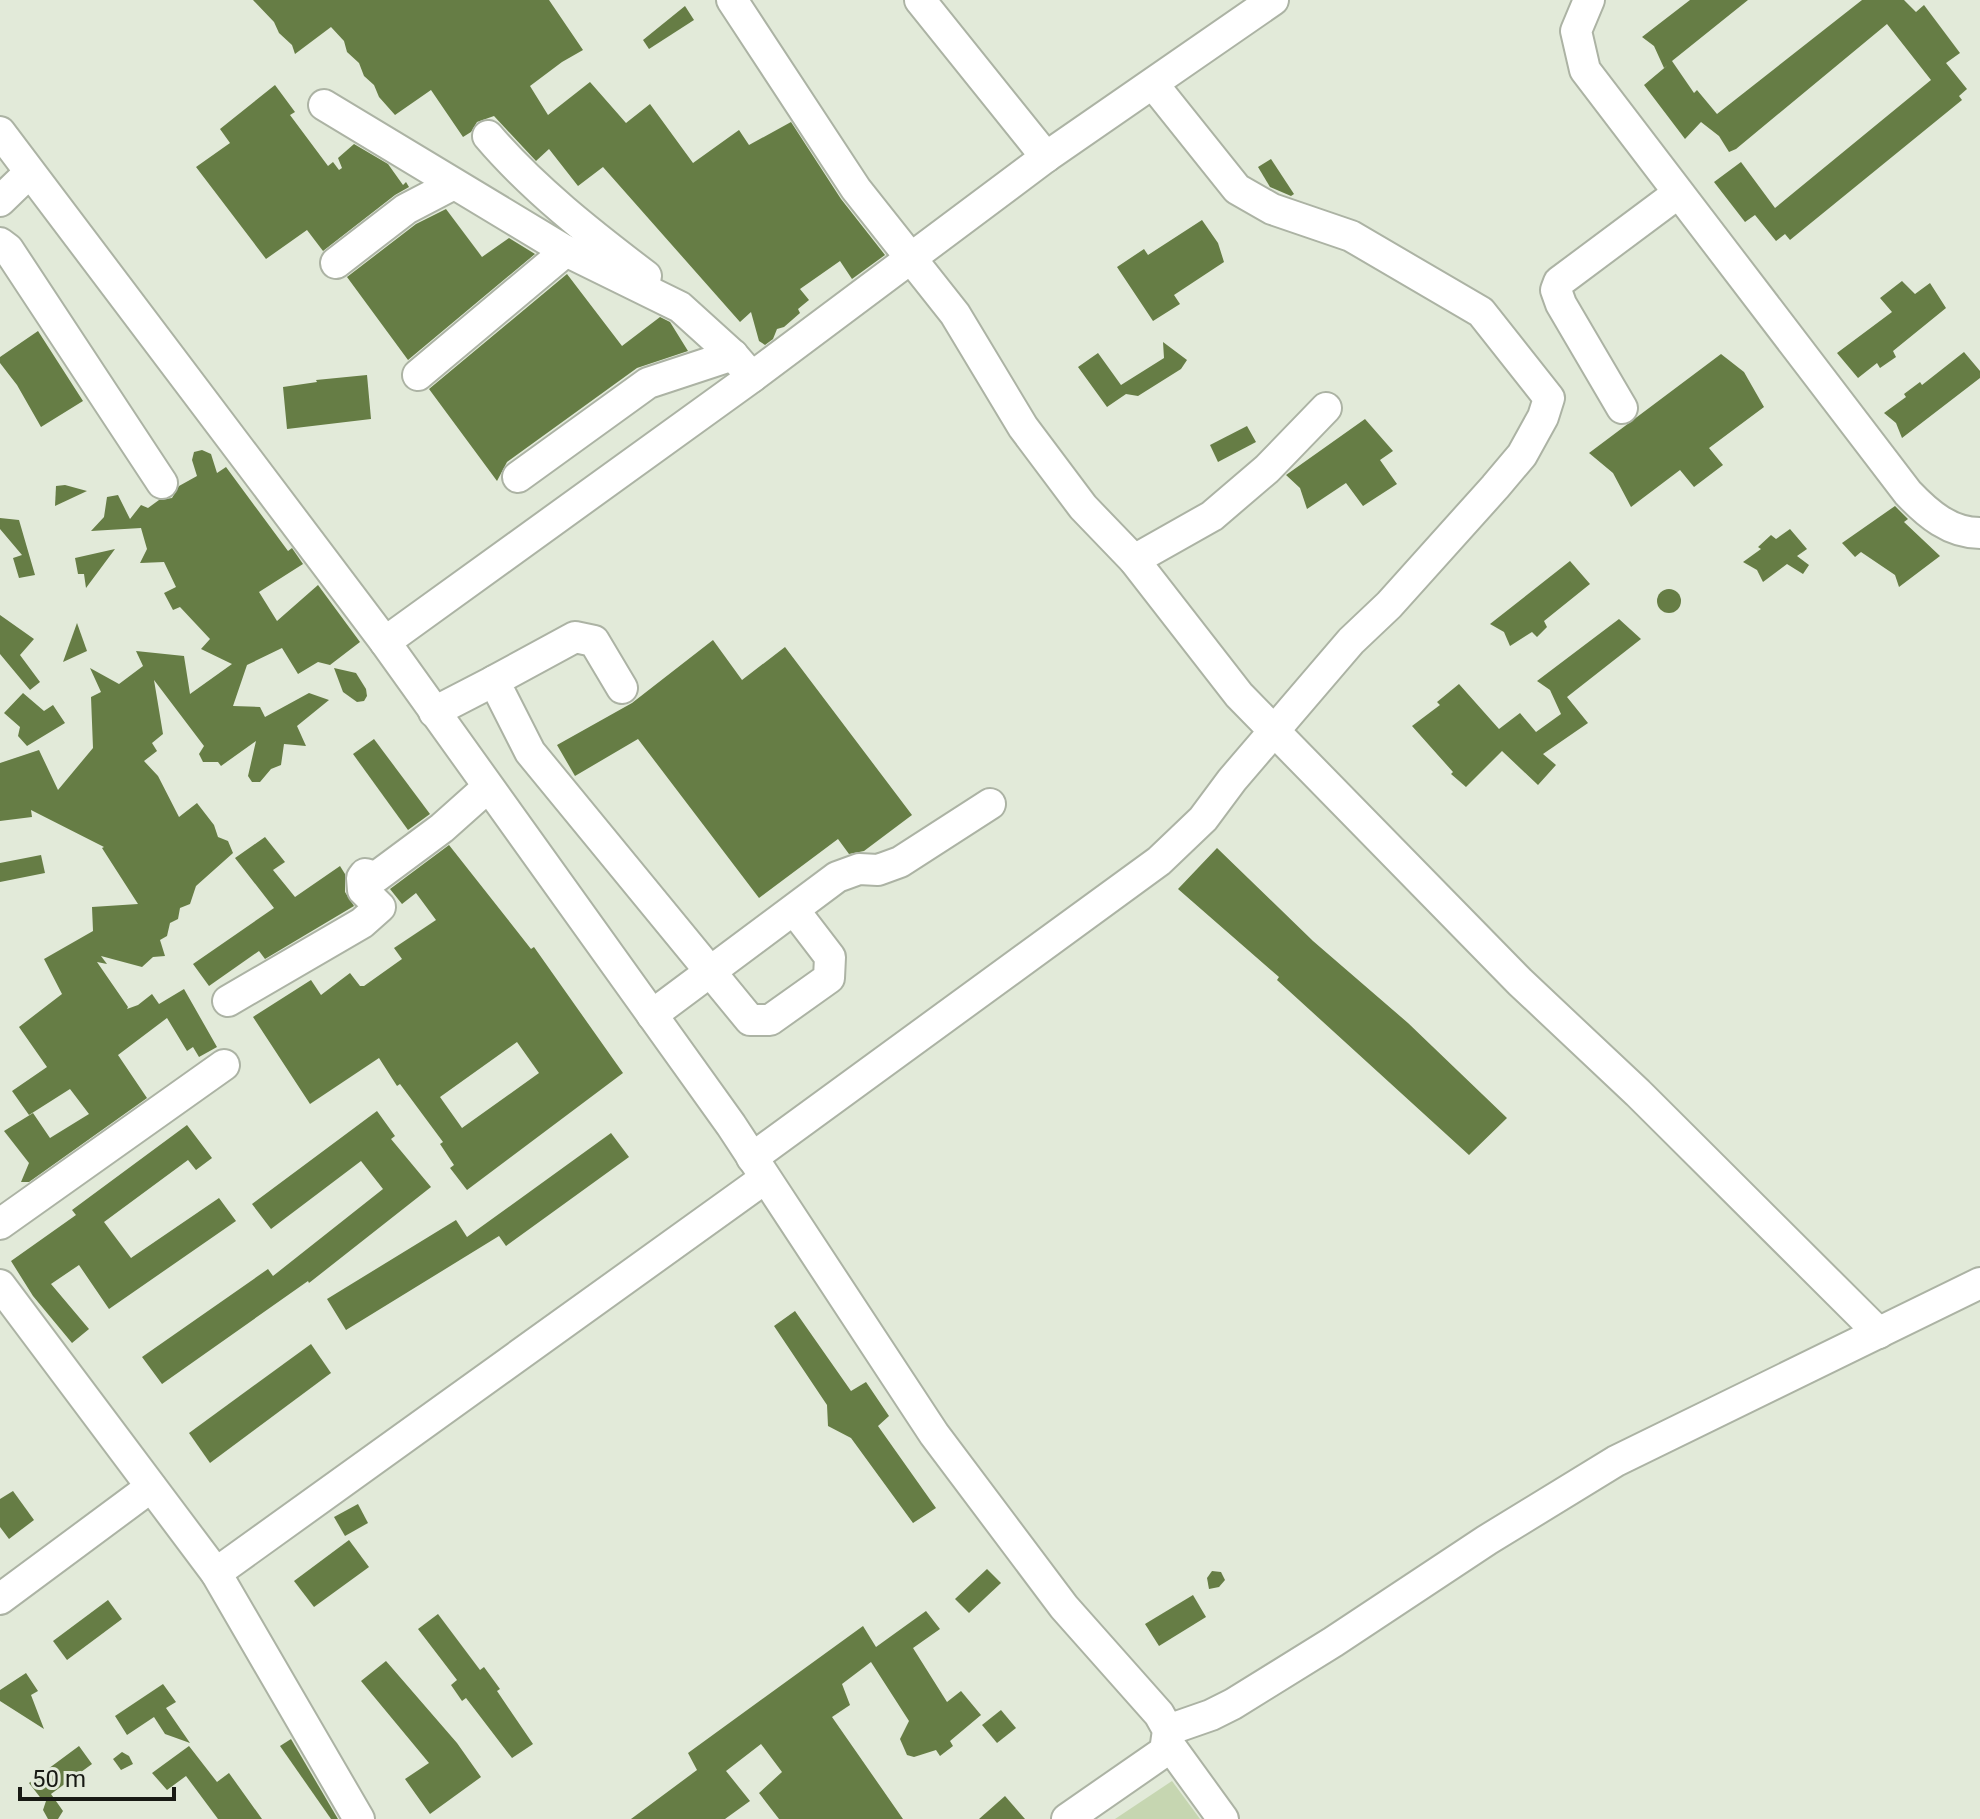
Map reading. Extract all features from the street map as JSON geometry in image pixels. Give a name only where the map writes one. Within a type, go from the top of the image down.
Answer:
[{"type":"street","points":[[732,0],[856,189],[955,314],[1023,427],[1083,507],[1134,560],[1239,695],[1520,982],[1638,1093],[1879,1333]]},
{"type":"street","points":[[920,0],[1046,157]]},
{"type":"street","points":[[385,642],[742,366],[909,259],[1046,157],[1273,0]]},
{"type":"street","points":[[1589,0],[1576,31],[1585,70],[1908,493],[1930,517],[1969,533],[1980,533]]},
{"type":"street","points":[[216,1573],[758,1168],[1159,861],[1203,819],[1273,731],[1351,641],[1389,605],[1522,455],[1543,417],[1549,398],[1481,312],[1351,236],[1272,209],[1237,189],[1153,84]]},
{"type":"street","points":[[324,105],[566,251],[680,307]]},
{"type":"street","points":[[0,132],[385,642],[731,1125],[944,1446],[1064,1607],[1159,1714],[1168,1736],[1223,1819]]},
{"type":"street","points":[[488,136],[529,178],[680,307],[742,366]]},
{"type":"street","points":[[0,201],[29,173]]},
{"type":"street","points":[[336,263],[406,209],[452,185]]},
{"type":"street","points":[[1622,408],[1561,304],[1556,290],[1559,282],[1677,194]]},
{"type":"street","points":[[0,243],[8,249],[162,483]]},
{"type":"street","points":[[418,375],[566,251]]},
{"type":"street","points":[[518,477],[648,383],[742,366]]},
{"type":"street","points":[[1134,560],[1212,516],[1267,469],[1326,408]]},
{"type":"street","points":[[434,712],[575,637],[594,641],[622,688]]},
{"type":"street","points":[[494,681],[530,752],[750,1020],[770,1020],[829,978],[830,957],[794,910]]},
{"type":"street","points":[[228,1001],[362,923],[380,907],[363,890],[362,878],[365,874],[376,877],[442,828],[488,787]]},
{"type":"street","points":[[652,1015],[837,877],[859,869],[878,870],[900,862],[990,804]]},
{"type":"street","points":[[0,1224],[224,1065]]},
{"type":"street","points":[[1168,1736],[1233,1704],[1487,1540],[1616,1461],[1980,1283]]},
{"type":"street","points":[[0,1285],[216,1573],[359,1819]]},
{"type":"street","points":[[0,1599],[151,1487]]},
{"type":"street","points":[[1067,1819],[1165,1751],[1168,1736]]},
{"type":"green space","points":[[1172,1781],[1200,1819],[1115,1819]]},
{"type":"building","points":[[253,0],[549,0],[583,50],[530,86],[548,115],[590,82],[626,123],[650,104],[693,163],[739,130],[749,145],[791,122],[841,199],[885,255],[852,279],[840,261],[800,289],[809,300],[798,309],[800,313],[777,329],[773,339],[765,345],[759,341],[751,312],[740,322],[603,167],[578,186],[549,149],[536,161],[494,116],[477,122],[471,132],[463,137],[431,90],[395,115],[331,27],[295,54],[292,45]]},
{"type":"building","points":[[1690,0],[1748,0],[1672,61],[1694,93],[1697,90],[1717,114],[1862,0],[1904,0],[1916,12],[1924,5],[1960,53],[1946,63],[1967,89],[1959,96],[1962,100],[1790,240],[1785,234],[1776,241],[1755,215],[1745,222],[1714,182],[1741,162],[1775,208],[1931,80],[1887,24],[1736,149],[1729,152],[1719,136],[1701,122],[1685,139],[1644,85],[1669,64],[1664,68],[1654,46],[1642,37]]},
{"type":"building","points":[[685,6],[694,20],[649,49],[643,40]]},
{"type":"building","points":[[275,85],[295,112],[290,115],[328,166],[333,162],[339,170],[342,168],[338,158],[354,144],[388,164],[403,185],[406,182],[409,187],[323,251],[307,230],[266,259],[196,167],[230,143],[220,129]]},
{"type":"building","points":[[1271,159],[1294,194],[1291,196],[1270,187],[1258,167]]},
{"type":"building","points":[[446,209],[482,257],[509,238],[535,254],[408,360],[347,277],[416,224]]},
{"type":"building","points":[[1202,220],[1218,243],[1224,262],[1174,295],[1180,304],[1153,321],[1117,267],[1144,249],[1148,255]]},
{"type":"building","points":[[567,274],[622,346],[660,317],[670,322],[688,351],[637,368],[507,462],[497,481],[429,389]]},
{"type":"building","points":[[1902,281],[1915,294],[1930,283],[1946,308],[1893,351],[1896,357],[1880,368],[1877,363],[1858,378],[1837,353],[1892,312],[1880,298]]},
{"type":"building","points":[[38,331],[83,401],[41,427],[17,385],[0,363],[0,357]]},
{"type":"building","points":[[1163,342],[1187,360],[1181,369],[1138,396],[1126,394],[1107,407],[1078,367],[1098,353],[1121,385],[1164,358]]},
{"type":"building","points":[[1964,352],[1980,371],[1980,378],[1902,438],[1896,423],[1884,413],[1906,397],[1904,394],[1920,382],[1922,385]]},
{"type":"building","points":[[1721,354],[1744,372],[1764,407],[1709,448],[1723,465],[1694,487],[1680,470],[1631,507],[1613,473],[1589,453]]},
{"type":"building","points":[[367,375],[371,419],[287,429],[283,387]]},
{"type":"building","points":[[1365,419],[1393,451],[1380,460],[1397,484],[1363,506],[1346,483],[1307,509],[1300,488],[1286,475]]},
{"type":"building","points":[[1247,426],[1256,442],[1218,462],[1210,445]]},
{"type":"building","points":[[202,450],[211,454],[217,473],[226,467],[288,551],[292,548],[303,564],[259,592],[277,621],[318,585],[360,642],[330,665],[318,662],[298,674],[282,648],[247,665],[233,706],[260,707],[265,717],[309,693],[329,700],[297,726],[306,746],[284,744],[281,765],[271,769],[260,782],[252,782],[248,776],[256,741],[221,766],[218,762],[203,762],[199,754],[204,746],[154,680],[163,734],[152,743],[157,751],[144,761],[158,776],[179,817],[197,803],[214,825],[218,837],[228,841],[233,853],[196,886],[190,904],[180,908],[178,919],[170,923],[167,936],[160,940],[165,956],[153,957],[142,967],[101,956],[107,964],[97,962],[127,1009],[152,994],[159,1004],[184,989],[217,1047],[199,1057],[193,1047],[187,1051],[167,1018],[118,1055],[147,1098],[29,1182],[21,1182],[29,1163],[4,1131],[33,1113],[50,1138],[89,1114],[70,1089],[29,1115],[12,1091],[47,1067],[19,1027],[62,994],[44,959],[93,931],[92,907],[138,904],[104,847],[31,810],[32,817],[0,821],[0,763],[39,750],[58,790],[93,748],[91,697],[101,692],[90,668],[119,684],[143,666],[136,651],[184,656],[190,694],[232,664],[201,649],[210,639],[180,607],[173,610],[164,593],[176,587],[164,562],[140,563],[147,549],[141,528],[91,531],[104,517],[107,497],[118,495],[130,519],[141,505],[148,508],[159,500],[172,498],[179,486],[197,476],[192,460],[194,452]]},
{"type":"building","points":[[65,485],[87,491],[55,506],[56,486]]},
{"type":"building","points":[[1895,506],[1908,519],[1904,522],[1940,556],[1899,587],[1895,575],[1861,552],[1855,557],[1842,543]]},
{"type":"building","points":[[0,518],[19,520],[35,575],[19,578],[13,558],[22,555],[0,529]]},
{"type":"building","points":[[1790,529],[1807,549],[1797,556],[1809,565],[1803,574],[1787,564],[1763,582],[1757,570],[1743,562],[1761,549],[1758,547],[1771,535],[1776,539]]},
{"type":"building","points":[[115,549],[86,588],[84,574],[78,574],[75,558]]},
{"type":"building","points":[[1570,561],[1590,584],[1544,621],[1547,627],[1537,637],[1532,632],[1510,646],[1504,632],[1490,624]]},
{"type":"building","points":[[1664,589],[1674,589],[1681,596],[1681,606],[1674,613],[1664,613],[1657,606],[1657,596]]},
{"type":"building","points":[[0,615],[34,639],[20,655],[40,682],[30,690],[0,654]]},
{"type":"building","points":[[1619,619],[1641,639],[1567,697],[1588,723],[1543,754],[1556,765],[1538,785],[1502,751],[1466,787],[1451,774],[1453,772],[1412,726],[1440,705],[1437,702],[1459,684],[1499,729],[1520,713],[1536,732],[1561,714],[1550,690],[1537,681]]},
{"type":"building","points":[[77,623],[87,651],[63,662]]},
{"type":"building","points":[[713,640],[742,680],[785,647],[912,815],[864,851],[849,854],[838,839],[759,898],[638,739],[575,776],[557,745],[632,703]]},
{"type":"building","points":[[334,668],[356,673],[366,689],[364,701],[357,702],[343,692]]},
{"type":"building","points":[[23,693],[44,711],[53,705],[65,723],[27,746],[18,736],[20,727],[4,713]]},
{"type":"building","points":[[374,739],[430,814],[408,830],[353,754]]},
{"type":"building","points":[[265,837],[285,862],[273,870],[295,897],[340,866],[345,874],[345,892],[354,906],[265,959],[259,951],[209,986],[193,964],[274,908],[235,858]]},
{"type":"building","points":[[449,845],[531,949],[534,947],[623,1073],[467,1190],[450,1168],[454,1165],[440,1144],[443,1142],[400,1084],[397,1086],[379,1058],[310,1104],[253,1017],[311,980],[321,995],[350,973],[360,986],[364,986],[402,959],[394,948],[436,920],[416,893],[402,904],[390,889]],"holes":[[[517,1042],[539,1073],[462,1128],[440,1097]]]},
{"type":"building","points":[[1217,848],[1313,941],[1408,1023],[1507,1118],[1469,1155],[1277,980],[1279,977],[1178,889]]},
{"type":"building","points":[[41,855],[45,873],[0,882],[0,863]]},
{"type":"building","points":[[377,1111],[395,1136],[391,1139],[431,1187],[309,1283],[162,1384],[142,1357],[268,1269],[273,1276],[383,1189],[361,1161],[271,1229],[252,1204]]},
{"type":"building","points":[[187,1125],[212,1158],[196,1170],[188,1160],[104,1222],[131,1258],[219,1198],[236,1221],[109,1309],[79,1265],[51,1284],[89,1329],[72,1343],[33,1296],[11,1261],[76,1215],[72,1210]]},
{"type":"building","points":[[611,1133],[629,1157],[506,1246],[499,1236],[346,1330],[327,1299],[456,1220],[467,1237]]},
{"type":"building","points":[[795,1311],[851,1391],[866,1382],[889,1416],[878,1426],[936,1508],[913,1523],[851,1438],[828,1426],[827,1405],[774,1326]]},
{"type":"building","points":[[311,1344],[331,1373],[210,1463],[189,1433]]},
{"type":"building","points":[[13,1491],[34,1520],[9,1539],[0,1527],[0,1499]]},
{"type":"building","points":[[358,1504],[368,1523],[345,1536],[334,1517]]},
{"type":"building","points":[[349,1540],[369,1567],[314,1607],[294,1581]]},
{"type":"building","points":[[987,1569],[1001,1583],[969,1613],[955,1599]]},
{"type":"building","points":[[1212,1571],[1221,1572],[1225,1580],[1219,1587],[1209,1589],[1207,1578]]},
{"type":"building","points":[[1193,1595],[1206,1617],[1159,1646],[1145,1624]]},
{"type":"building","points":[[108,1600],[122,1619],[67,1660],[53,1641]]},
{"type":"building","points":[[926,1611],[940,1629],[913,1648],[947,1702],[961,1691],[981,1715],[950,1741],[953,1746],[940,1756],[936,1750],[914,1757],[907,1755],[900,1739],[909,1721],[871,1662],[842,1684],[850,1705],[832,1717],[903,1819],[779,1819],[759,1793],[782,1772],[761,1744],[726,1771],[750,1801],[725,1819],[631,1819],[697,1770],[688,1753],[863,1626],[876,1647]]},
{"type":"building","points":[[438,1614],[480,1670],[484,1667],[533,1744],[512,1758],[466,1698],[462,1701],[451,1685],[457,1680],[418,1629]]},
{"type":"building","points":[[386,1661],[457,1743],[481,1777],[430,1814],[405,1779],[429,1763],[361,1681]]},
{"type":"building","points":[[26,1673],[38,1691],[31,1695],[44,1729],[0,1701],[0,1690]]},
{"type":"building","points":[[163,1684],[176,1702],[166,1708],[190,1743],[165,1734],[154,1717],[127,1735],[115,1716]]},
{"type":"building","points":[[1001,1710],[1016,1728],[997,1743],[982,1725]]},
{"type":"building","points":[[291,1739],[338,1819],[331,1819],[280,1746]]},
{"type":"building","points":[[79,1746],[92,1764],[51,1794],[63,1811],[58,1819],[48,1819],[43,1810],[47,1798],[43,1801],[29,1783]]},
{"type":"building","points":[[189,1746],[217,1782],[229,1773],[262,1819],[218,1819],[186,1776],[167,1790],[152,1773]]},
{"type":"building","points":[[122,1752],[129,1756],[133,1764],[121,1770],[113,1759]]},
{"type":"building","points":[[1005,1796],[1025,1819],[979,1819]]}]
